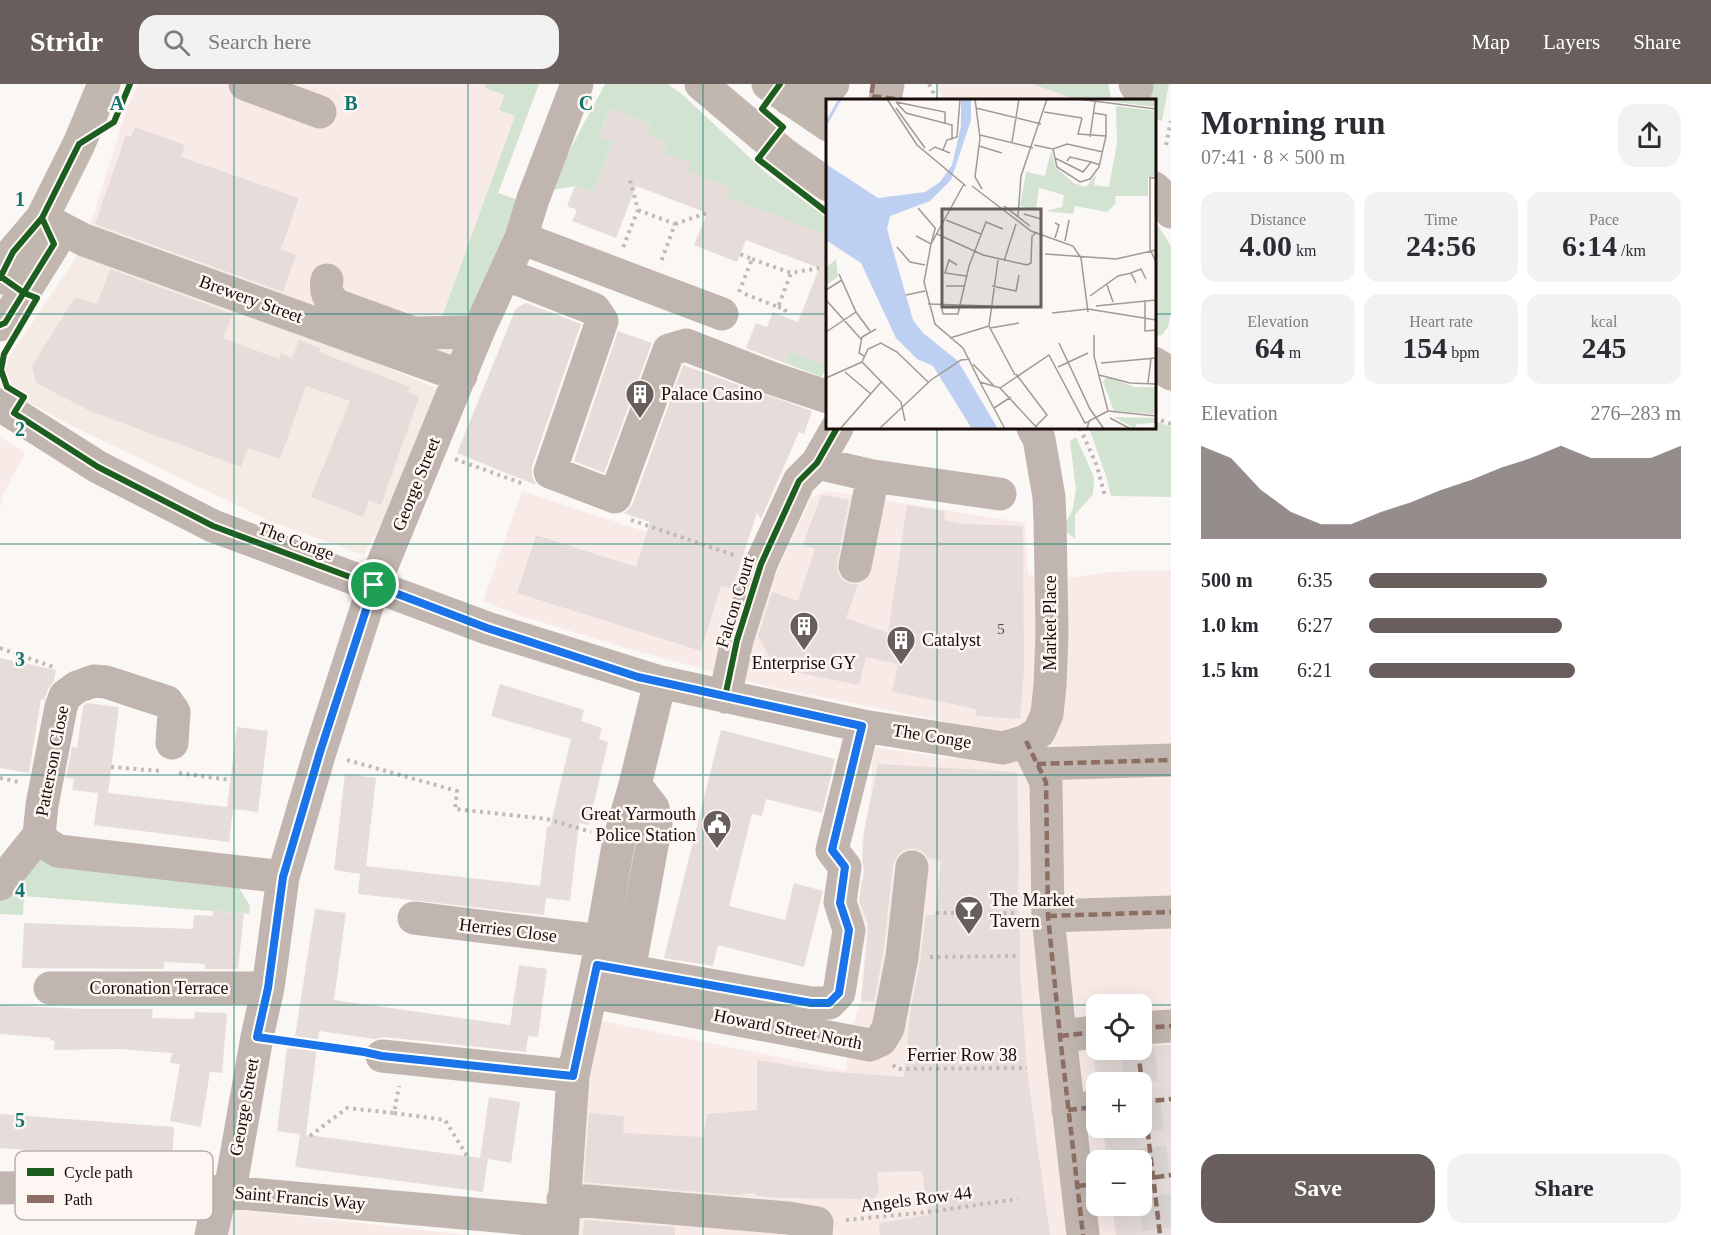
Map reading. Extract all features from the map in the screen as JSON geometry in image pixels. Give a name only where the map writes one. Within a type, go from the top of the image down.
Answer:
[{"type":"main road","points":[[0,278],[14,252],[42,218],[79,144],[104,84]]},
{"type":"main road","points":[[701,84],[784,154],[826,184]]},
{"type":"main road","points":[[778,91],[826,124]]},
{"type":"main road","points":[[0,325],[4,323],[54,244],[42,218]]},
{"type":"street","points":[[245,84],[320,112]]},
{"type":"street","name":"George Street","points":[[211,1235],[218,1204],[228,1192],[268,988],[283,877],[320,752],[374,585],[478,332],[521,238],[533,199],[577,84]]},
{"type":"street","points":[[778,91],[823,92],[832,84]]},
{"type":"street","points":[[850,99],[853,84]]},
{"type":"street","points":[[885,99],[888,84]]},
{"type":"street","points":[[1156,189],[1171,212]]},
{"type":"street","name":"Brewery Street","points":[[42,218],[84,240],[461,376]]},
{"type":"street","points":[[521,238],[651,287],[730,303]]},
{"type":"street","points":[[505,274],[594,309],[600,315],[602,325],[550,472],[593,489],[615,497],[669,350],[686,345],[821,396]]},
{"type":"street","points":[[327,280],[326,289],[329,298],[336,305],[413,333],[478,332]]},
{"type":"street","name":"The Conge","points":[[0,405],[98,467],[213,526],[487,628],[660,682],[862,726],[1032,753],[1171,760]]},
{"type":"street","name":"Falcon Court","points":[[725,696],[737,640],[761,564],[798,482],[817,463],[836,429]]},
{"type":"street","name":"Market Place","points":[[1032,753],[1047,714],[1052,634],[1048,497],[1038,440],[1033,429]]},
{"type":"street","name":"Market Place","points":[[1048,497],[1058,429]]},
{"type":"street","points":[[817,463],[873,476],[1000,494]]},
{"type":"street","points":[[855,566],[873,476]]},
{"type":"street","points":[[94,681],[106,682],[167,702],[174,712],[170,757]]},
{"type":"street","name":"Patterson Close","points":[[0,884],[39,835],[42,805],[65,696],[77,687],[94,681]]},
{"type":"street","points":[[563,1219],[573,1076],[619,840],[660,682]]},
{"type":"street","points":[[596,966],[811,1003],[829,1003],[839,993],[849,930],[840,903],[845,867],[832,850],[862,726]]},
{"type":"street","points":[[1032,753],[1046,782],[1033,915],[1060,1036],[1082,1108],[1086,1170]]},
{"type":"street","points":[[629,971],[656,824],[653,808],[635,785]]},
{"type":"street","name":"Patterson Close","points":[[39,835],[47,844],[58,850],[283,877]]},
{"type":"street","name":"Howard Street North","points":[[596,966],[870,1045],[881,1040],[888,1028],[902,957],[912,867]]},
{"type":"street","points":[[1033,915],[1171,912]]},
{"type":"street","name":"Herries Close","points":[[414,918],[596,966]]},
{"type":"street","name":"Coronation Terrace","points":[[50,988],[268,988]]},
{"type":"street","points":[[1152,1027],[1171,1026]]},
{"type":"street","points":[[1060,1036],[1086,1033]]},
{"type":"street","points":[[392,1057],[573,1076]]},
{"type":"street","name":"Saint Francis Way","points":[[0,1188],[15,1188]]},
{"type":"street","name":"Saint Francis Way","points":[[213,1192],[563,1219],[788,1218],[817,1229]]},
{"type":"street","points":[[1083,1235],[1086,1198]]},
{"type":"path","points":[[929,84],[936,99]]},
{"type":"path","points":[[1166,145],[1171,121]]},
{"type":"path","points":[[613,272],[638,210],[629,176]]},
{"type":"path","points":[[638,210],[675,224],[707,213]]},
{"type":"path","points":[[651,287],[675,224]]},
{"type":"path","points":[[740,254],[791,273],[819,268]]},
{"type":"path","points":[[752,259],[730,303],[784,308],[787,314]]},
{"type":"path","points":[[778,307],[791,273]]},
{"type":"path","points":[[1156,418],[1171,424]]},
{"type":"path","points":[[1080,429],[1097,466],[1105,496]]},
{"type":"path","points":[[0,648],[94,681]]},
{"type":"path","points":[[320,752],[457,791],[455,809],[547,819],[619,840]]},
{"type":"path","points":[[170,757],[231,780]]},
{"type":"path","points":[[908,912],[1033,915]]},
{"type":"path","points":[[902,957],[1019,956]]},
{"type":"path","points":[[257,1037],[392,1057],[394,1113]]},
{"type":"path","points":[[310,1136],[347,1108],[394,1113],[445,1120],[467,1156]]},
{"type":"shaded area","points":[[138,84],[539,84],[498,194],[472,328],[452,376],[88,233],[126,111]]},
{"type":"shaded area","points":[[936,84],[1032,84],[1075,99],[943,99]]},
{"type":"shaded area","points":[[82,249],[196,287],[443,391],[415,461],[364,555],[272,522],[68,424],[0,386],[0,371]]},
{"type":"shaded area","points":[[0,436],[25,453],[3,494],[0,509]]},
{"type":"shaded area","points":[[522,491],[716,555],[772,582],[811,498],[827,491],[1025,523],[1028,575],[1076,577],[1108,572],[1171,570],[1171,1235],[571,1235],[572,1188],[598,1020],[846,1071],[849,1036],[861,1001],[867,922],[858,921],[861,882],[870,883],[873,848],[861,846],[871,795],[872,764],[863,754],[867,746],[954,759],[969,726],[770,687],[629,649],[521,616],[483,601]]},
{"type":"shaded area","points":[[231,1209],[469,1235],[214,1235]]},
{"type":"green space","points":[[486,84],[539,84],[498,193],[521,201],[470,323],[442,317],[515,116],[499,110],[505,95],[485,88]]},
{"type":"green space","points":[[605,84],[668,84],[684,96],[765,172],[826,217],[826,236],[758,209],[751,225],[688,171],[663,153],[667,143],[646,135],[650,124],[610,109],[599,135],[613,141],[593,192],[575,186],[552,190],[558,172]]},
{"type":"green space","points":[[1032,84],[1108,84],[1111,97],[1109,99],[1075,99]]},
{"type":"green space","points":[[1148,84],[1169,84],[1162,121],[1156,118],[1156,99],[1149,99]]},
{"type":"green space","points":[[1156,222],[1171,246],[1171,312],[1168,327],[1162,335],[1156,336]]},
{"type":"green space","points":[[789,351],[824,364],[826,358],[826,370],[822,377],[785,363]]},
{"type":"green space","points":[[1156,421],[1171,427],[1171,497],[1111,496],[1089,429],[1156,429]]},
{"type":"green space","points":[[1076,437],[1094,477],[1093,494],[1075,515],[1075,539],[1063,529],[1073,508],[1076,489],[1070,441]]},
{"type":"green space","points":[[37,858],[235,881],[250,906],[249,914],[24,896],[23,915],[0,914],[0,896]]},
{"type":"building","points":[[610,109],[650,124],[646,135],[667,143],[663,153],[691,164],[688,171],[731,188],[728,197],[826,235],[826,365],[789,351],[785,363],[746,348],[756,323],[767,327],[773,312],[798,322],[819,268],[746,240],[737,262],[694,245],[707,213],[636,186],[616,238],[572,221],[577,210],[567,206],[575,186],[593,192],[613,141],[599,136]]},
{"type":"building","points":[[135,127],[185,145],[181,157],[299,198],[281,249],[296,255],[283,292],[95,224],[126,135],[131,137]]},
{"type":"building","points":[[110,269],[233,314],[223,338],[279,359],[281,353],[292,358],[299,340],[320,348],[319,352],[410,387],[408,392],[419,397],[381,505],[369,500],[363,517],[311,497],[350,401],[306,386],[280,459],[248,448],[241,467],[90,411],[36,383],[32,366],[75,297],[97,304]]},
{"type":"building","points":[[526,303],[581,324],[532,466],[532,476],[536,485],[457,453],[516,308]]},
{"type":"building","points":[[618,331],[652,343],[604,473],[574,461]]},
{"type":"building","points":[[683,365],[812,411],[804,434],[799,432],[761,519],[757,513],[732,589],[721,586],[701,651],[517,593],[536,535],[636,567],[650,522],[623,513],[633,503]]},
{"type":"building","points":[[821,495],[849,500],[837,571],[842,580],[858,584],[846,618],[888,633],[907,505],[945,511],[944,520],[964,524],[1023,526],[1024,671],[1020,719],[976,716],[977,710],[967,707],[892,692],[898,664],[866,657],[859,685],[775,668],[758,636],[772,592],[798,601],[815,549],[803,545]]},
{"type":"building","points":[[0,658],[56,670],[54,681],[44,700],[41,699],[29,773],[0,768]]},
{"type":"building","points":[[500,684],[584,710],[581,721],[602,728],[599,739],[608,742],[589,825],[579,823],[570,901],[546,898],[544,915],[358,894],[360,874],[334,870],[345,774],[376,778],[366,866],[540,886],[547,827],[550,827],[571,739],[491,716]]},
{"type":"building","points":[[87,703],[119,707],[108,793],[227,807],[237,727],[268,731],[258,812],[233,809],[229,842],[94,825],[98,793],[72,790],[74,779],[66,778],[72,747],[77,748],[83,706]]},
{"type":"building","name":"Great Yarmouth Police Station","points":[[721,730],[835,759],[822,813],[766,799],[762,816],[752,814],[729,906],[785,920],[794,883],[823,891],[804,967],[718,945],[713,966],[664,958]]},
{"type":"building","points":[[878,764],[1017,772],[1019,863],[1017,916],[1020,916],[1020,973],[1027,1071],[1050,1235],[880,1235],[879,1223],[928,1215],[922,1171],[877,1172],[879,1191],[874,1199],[778,1198],[756,1196],[756,1193],[733,1195],[584,1182],[589,1113],[624,1116],[623,1133],[703,1137],[707,1114],[757,1110],[757,1060],[824,1071],[904,1077],[910,1014],[926,915],[935,915],[941,861],[928,858],[923,852],[913,848],[904,850],[897,856],[893,865],[883,954],[874,1002],[861,1001],[868,932],[867,921],[859,901],[864,870],[862,860],[864,832]]},
{"type":"building","points":[[315,909],[346,913],[334,1000],[510,1025],[519,965],[547,969],[538,1037],[528,1036],[526,1052],[384,1037],[375,1039],[319,1031],[306,1135],[277,1131],[287,1048],[293,1049]]},
{"type":"building","points":[[213,911],[244,914],[238,969],[205,969],[205,964],[164,962],[164,969],[22,968],[24,923],[193,929],[194,915],[213,916]]},
{"type":"building","points":[[0,1005],[84,1009],[153,1009],[152,1018],[194,1019],[195,1012],[227,1013],[222,1073],[210,1072],[201,1127],[170,1121],[180,1064],[170,1063],[172,1053],[118,1049],[54,1050],[55,1041],[50,1038],[0,1034]]},
{"type":"building","points":[[1171,1045],[1171,1235],[1116,1235],[1113,1216],[1152,1216],[1152,1150],[1106,1150],[1104,1138],[1152,1138],[1152,1072],[1096,1072],[1094,1060],[1152,1060],[1152,1046]]},
{"type":"building","points":[[489,1097],[520,1102],[511,1163],[488,1159],[483,1192],[295,1167],[300,1134],[480,1158]]},
{"type":"building","points":[[0,1114],[174,1127],[173,1151],[43,1151],[0,1148]]},
{"type":"building","points":[[584,1220],[675,1227],[675,1235],[583,1235]]},
{"type":"tunnel","points":[[1139,1060],[1160,1235]]},
{"type":"marked path","points":[[873,84],[871,96],[895,99]]},
{"type":"marked path","points":[[1026,741],[1046,782],[1048,916],[1083,1235]]},
{"type":"marked path","points":[[1037,764],[1171,760]]},
{"type":"marked path","points":[[1048,916],[1171,912]]},
{"type":"marked path","points":[[1152,1027],[1171,1026]]},
{"type":"marked path","points":[[1060,1036],[1086,1033]]},
{"type":"marked path","points":[[1139,1060],[1160,1235]]},
{"type":"marked path","points":[[1152,1101],[1171,1099]]},
{"type":"marked path","points":[[1068,1110],[1086,1108]]},
{"type":"marked path","points":[[1152,1178],[1171,1175]]},
{"type":"marked path","points":[[1077,1186],[1086,1185]]},
{"type":"cycle path","points":[[0,278],[13,252],[42,218],[79,144],[114,122],[130,84]]},
{"type":"cycle path","points":[[780,84],[762,109],[783,127],[758,159],[826,211]]},
{"type":"cycle path","points":[[0,325],[5,323],[54,244],[42,218]]},
{"type":"cycle path","points":[[0,276],[24,293],[37,298],[4,354],[1,370],[7,387],[24,397],[14,413],[98,467],[213,526],[487,628],[638,677],[725,697],[737,640],[761,564],[799,481],[817,463],[836,429]]},
{"type":"place","name":"Palace Casino","points":[[640,420]]},
{"type":"place","name":"Enterprise GY","points":[[804,652]]},
{"type":"place","name":"Catalyst","points":[[901,666]]},
{"type":"place","name":"Great Yarmouth Police Station","points":[[717,850]]},
{"type":"place","name":"The Market Tavern","points":[[969,936]]},
{"type":"route","points":[[374,585],[487,628],[638,677],[862,726],[832,850],[845,867],[840,903],[849,930],[839,993],[829,1003],[811,1003],[597,965],[573,1076],[382,1056],[257,1037],[268,988],[283,877],[320,752],[374,585]]}]
